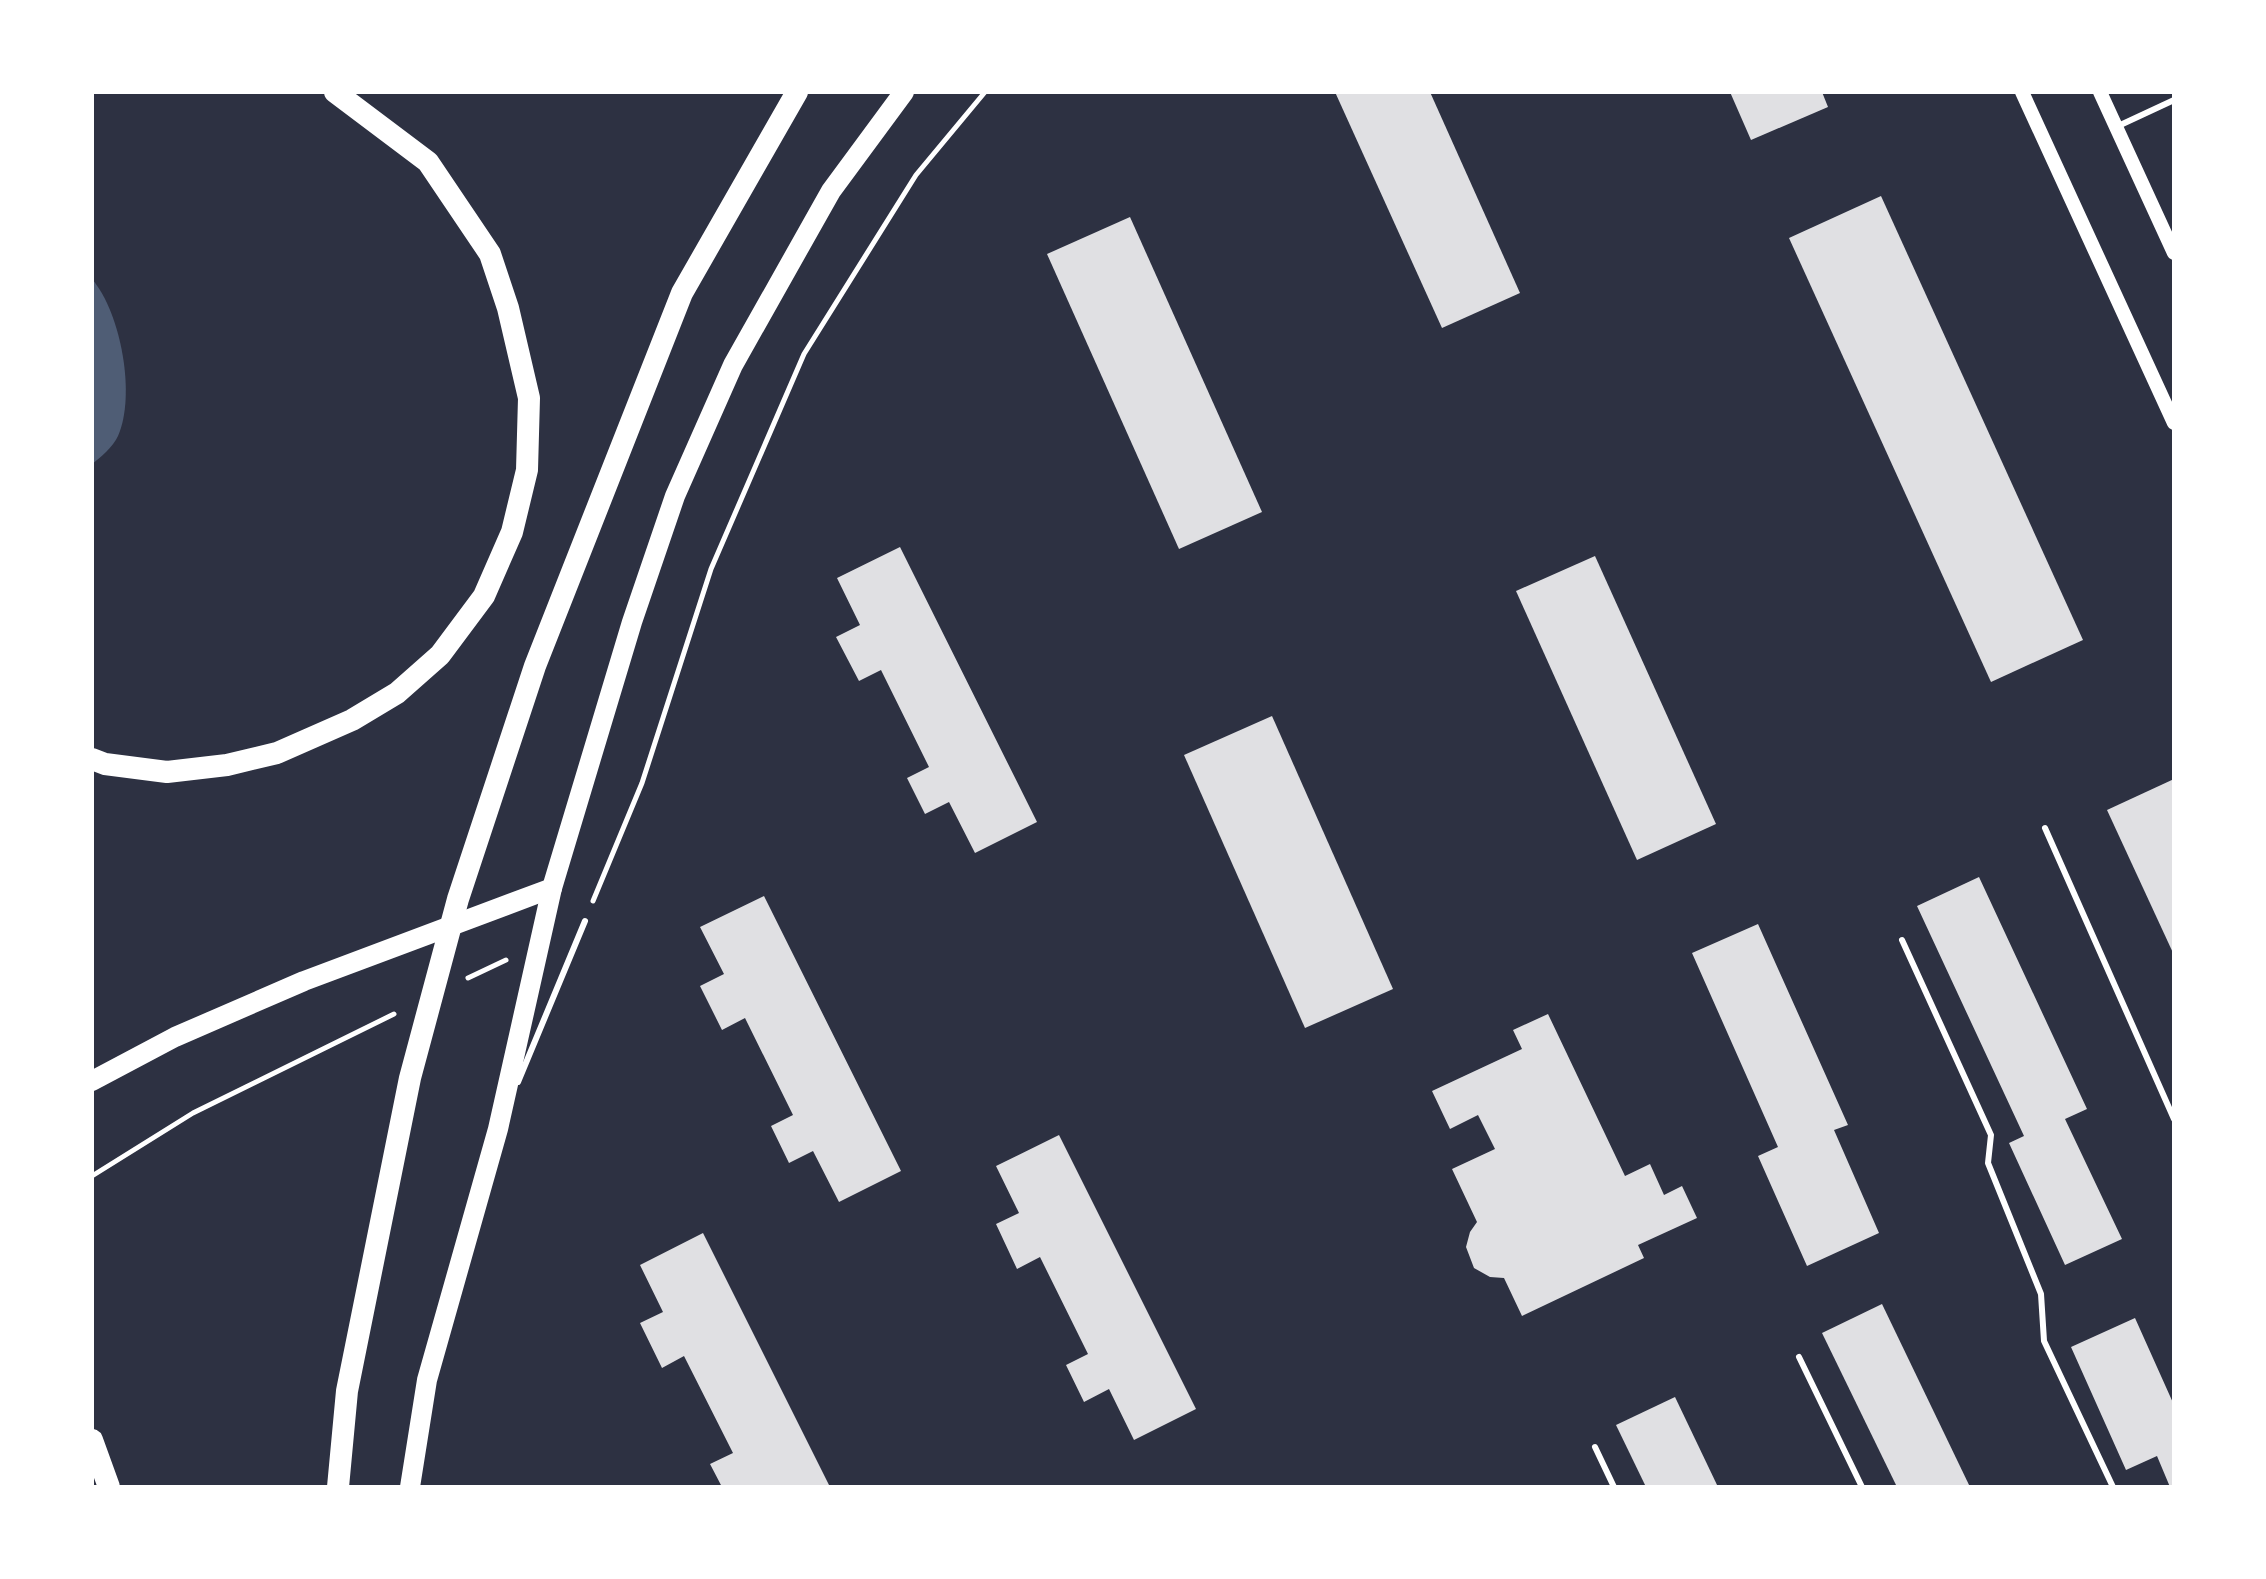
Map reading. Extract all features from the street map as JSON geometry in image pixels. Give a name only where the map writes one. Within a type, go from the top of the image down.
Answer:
[{"type":"highway","points":[[92,759],[105,764],[167,772],[227,765],[277,753],[352,720],[397,693],[440,655],[484,596],[512,532],[527,470],[529,398],[508,308],[490,254],[428,162],[335,92]]},
{"type":"highway","points":[[338,1487],[347,1391],[410,1078],[458,899],[535,666],[682,293],[797,92]]},
{"type":"highway","points":[[92,1440],[109,1487]]},
{"type":"main road","points":[[410,1487],[427,1380],[498,1129],[552,888],[632,622],[666,524],[726,380],[831,191],[904,92]]},
{"type":"main road","points":[[92,1081],[175,1037],[304,981],[552,888]]},
{"type":"street","points":[[2022,92],[2174,423]]},
{"type":"street","points":[[2100,92],[2174,253]]},
{"type":"lane","points":[[2116,127],[2174,100]]},
{"type":"lane","points":[[2045,828],[2174,1119]]},
{"type":"lane","points":[[498,1129],[585,921]]},
{"type":"lane","points":[[1902,940],[1991,1135],[1988,1163],[2041,1294],[2044,1341],[2113,1487]]},
{"type":"lane","points":[[1799,1357],[1862,1487]]},
{"type":"lane","points":[[1595,1447],[1614,1487]]},
{"type":"water","points":[[92,279],[111,312],[118,333],[126,399],[118,436],[92,464]]},
{"type":"building","points":[[1335,92],[1430,92],[1520,293],[1442,328]]},
{"type":"building","points":[[1730,92],[1822,92],[1828,107],[1751,140]]},
{"type":"building","points":[[1881,196],[2083,640],[1991,682],[1789,238]]},
{"type":"building","points":[[1130,217],[1262,512],[1179,549],[1047,254]]},
{"type":"building","points":[[900,547],[1037,822],[975,853],[949,802],[925,814],[907,778],[929,767],[881,670],[859,681],[836,637],[860,625],[837,578]]},
{"type":"building","points":[[1595,556],[1716,824],[1637,860],[1516,591]]},
{"type":"building","points":[[1272,716],[1393,989],[1305,1028],[1184,755]]},
{"type":"building","points":[[2174,779],[2174,955],[2107,810]]},
{"type":"building","points":[[1979,877],[2087,1109],[2065,1119],[2122,1239],[2065,1265],[2009,1143],[2024,1136],[1917,906]]},
{"type":"building","points":[[764,896],[901,1171],[839,1202],[813,1151],[789,1163],[771,1126],[793,1115],[745,1018],[722,1030],[700,986],[724,974],[700,927]]},
{"type":"building","points":[[1758,924],[1848,1125],[1834,1130],[1879,1233],[1807,1266],[1758,1156],[1778,1147],[1692,953]]},
{"type":"building","points":[[1548,1014],[1625,1176],[1650,1164],[1664,1195],[1682,1186],[1697,1218],[1638,1245],[1644,1258],[1522,1316],[1504,1278],[1490,1277],[1474,1268],[1466,1247],[1477,1222],[1452,1169],[1495,1149],[1478,1115],[1450,1129],[1432,1091],[1522,1049],[1513,1030]]},
{"type":"building","points":[[1059,1135],[1196,1409],[1134,1440],[1109,1389],[1084,1402],[1066,1365],[1088,1354],[1040,1257],[1017,1269],[996,1224],[1019,1213],[996,1166]]},
{"type":"building","points":[[703,1233],[830,1487],[722,1487],[710,1464],[733,1453],[684,1356],[662,1368],[640,1323],[663,1312],[640,1265]]},
{"type":"building","points":[[1882,1304],[1970,1487],[1897,1487],[1822,1333]]},
{"type":"building","points":[[2135,1318],[2174,1405],[2174,1487],[2170,1487],[2157,1456],[2126,1470],[2071,1347]]},
{"type":"building","points":[[1675,1397],[1718,1487],[1646,1487],[1616,1425]]}]
